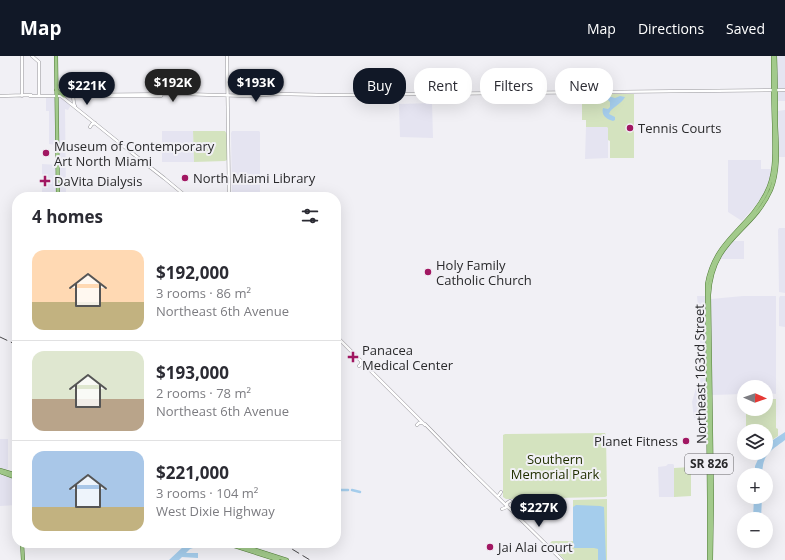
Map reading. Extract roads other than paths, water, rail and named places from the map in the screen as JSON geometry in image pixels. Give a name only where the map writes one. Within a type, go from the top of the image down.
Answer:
[{"type":"main road","points":[[22,56],[22,96]]},
{"type":"main road","points":[[31,56],[39,63],[39,95]]},
{"type":"main road","points":[[56,56],[58,192]]},
{"type":"main road","points":[[227,56],[229,192]]},
{"type":"main road","name":"SR 826","points":[[715,260],[761,207],[771,186],[774,164],[775,124],[774,57]]},
{"type":"main road","points":[[56,90],[182,192]]},
{"type":"main road","name":"SR 826","points":[[775,90],[775,124]]},
{"type":"main road","points":[[406,94],[785,90]]},
{"type":"main road","points":[[315,95],[332,93]]},
{"type":"main road","points":[[123,96],[353,93]]},
{"type":"main road","points":[[0,96],[72,96],[73,94],[92,96],[192,95]]},
{"type":"main road","points":[[296,94],[353,95]]},
{"type":"main road","points":[[347,95],[353,94]]},
{"type":"main road","points":[[30,96],[43,96]]},
{"type":"main road","points":[[72,96],[74,104],[94,122]]},
{"type":"main road","points":[[90,127],[94,122]]},
{"type":"main road","points":[[155,171],[164,178]]},
{"type":"main road","name":"SR 826","points":[[715,260],[722,246],[735,229],[759,205],[771,186]]},
{"type":"main road","points":[[748,222],[750,226]]},
{"type":"main road","name":"Northeast 163rd Street","points":[[710,560],[709,476],[711,436],[708,426],[707,284],[710,271],[715,260]]},
{"type":"main road","name":"Northeast 163rd Street","points":[[710,560],[712,469],[709,461],[709,288],[715,260]]},
{"type":"main road","points":[[707,329],[710,334]]},
{"type":"main road","points":[[341,342],[562,560]]},
{"type":"main road","points":[[707,354],[710,358]]},
{"type":"main road","points":[[350,356],[354,355]]},
{"type":"main road","points":[[359,366],[361,361]]},
{"type":"main road","points":[[417,425],[420,422],[424,424]]},
{"type":"main road","points":[[428,432],[429,428]]},
{"type":"main road","points":[[0,471],[12,475]]},
{"type":"main road","points":[[709,476],[712,482]]},
{"type":"main road","points":[[496,496],[502,492]]},
{"type":"main road","points":[[507,507],[507,503],[510,501]]},
{"type":"main road","points":[[502,509],[507,507]]},
{"type":"main road","points":[[709,543],[711,547]]},
{"type":"main road","points":[[22,548],[23,560]]},
{"type":"main road","points":[[244,548],[287,560]]},
{"type":"main road","points":[[272,557],[278,560]]},
{"type":"water","points":[[613,97],[625,97],[609,114],[615,117],[615,120],[613,121],[603,115],[603,108],[608,109],[610,104],[613,104]]},
{"type":"water","points":[[785,432],[785,440],[773,449],[773,440]]},
{"type":"water","points":[[758,460],[764,460],[763,468],[755,468]]},
{"type":"water","points":[[754,504],[762,504],[761,512],[753,512]]},
{"type":"water","points":[[576,505],[604,507],[606,560],[598,560],[598,549],[574,548],[573,507]]},
{"type":"water","points":[[182,548],[193,548],[186,553],[198,553],[198,558],[182,557],[179,560],[169,560]]},
{"type":"waterway","points":[[341,490],[348,490]]},
{"type":"waterway","points":[[352,490],[360,492]]},
{"type":"railway","points":[[0,337],[12,343]]},
{"type":"railway","points":[[290,548],[310,560]]},
{"type":"place","name":"Tennis Courts","points":[[630,128]]},
{"type":"place","name":"Museum of Contemporary Art North Miami","points":[[46,153]]},
{"type":"place","name":"North Miami Library","points":[[185,178]]},
{"type":"place","name":"DaVita Dialysis","points":[[45,181]]},
{"type":"place","name":"Holy Family Catholic Church","points":[[428,272]]},
{"type":"place","name":"Panacea Medical Center","points":[[353,357]]},
{"type":"place","name":"Planet Fitness","points":[[686,441]]},
{"type":"place","name":"Jai Alai court","points":[[490,547]]},
{"type":"park label","name":"Southern Memorial Park","points":[[555,466]]}]
